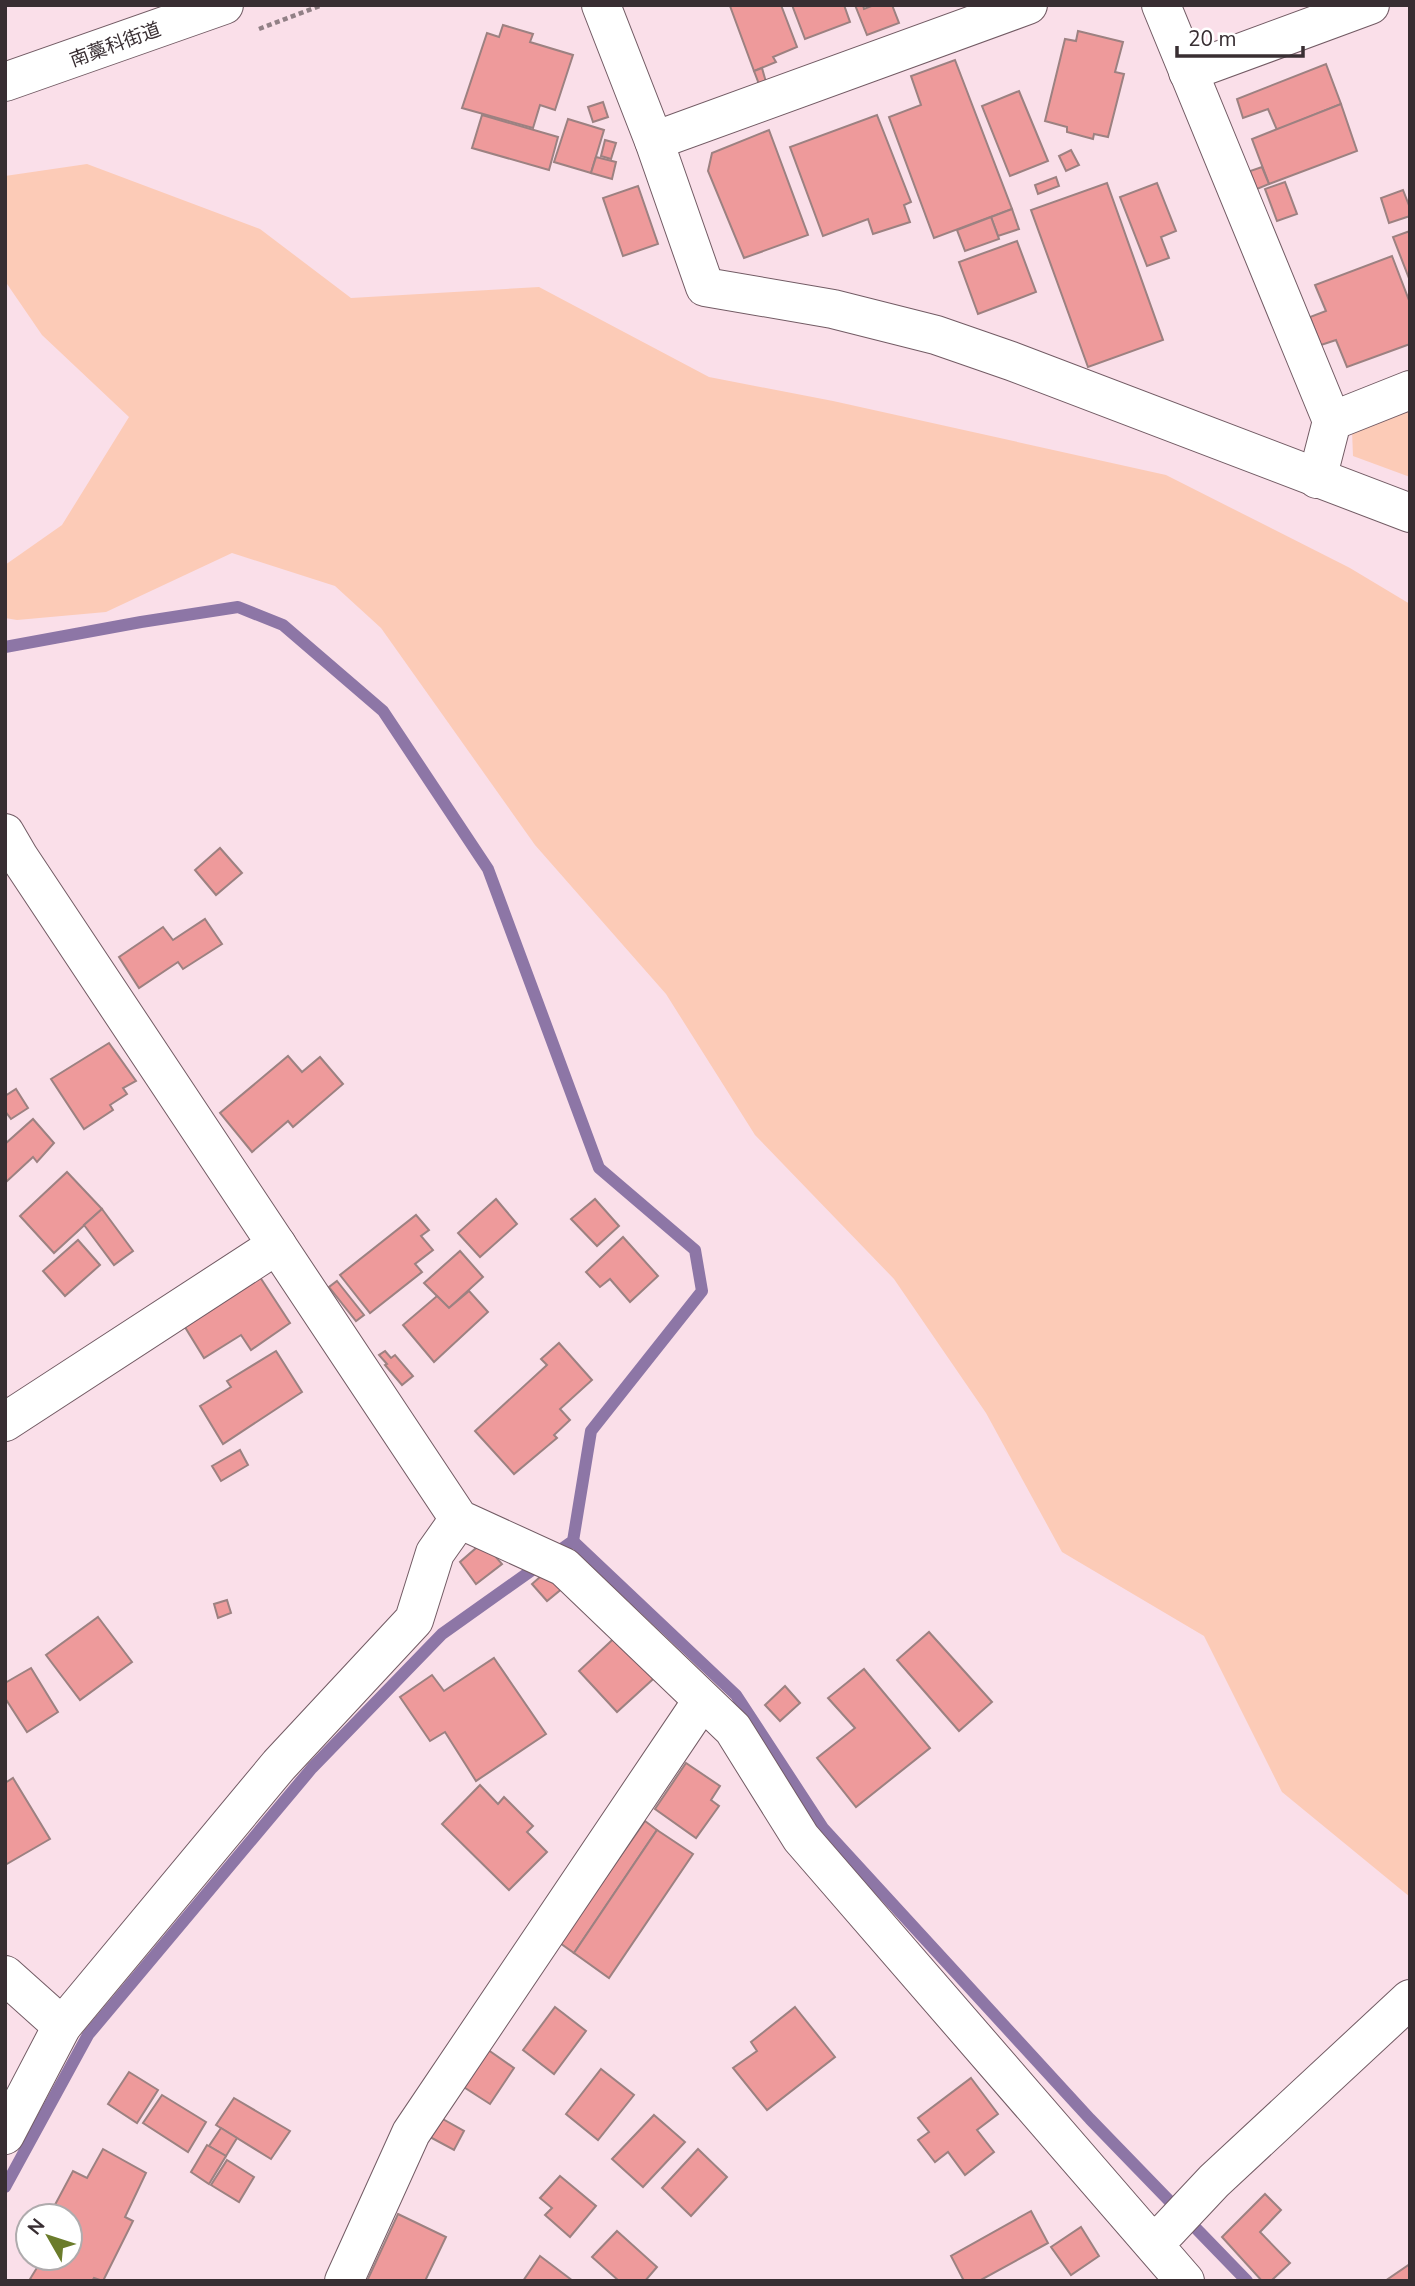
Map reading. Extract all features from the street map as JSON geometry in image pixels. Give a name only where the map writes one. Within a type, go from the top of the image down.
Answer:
[{"type":"street","name":"南藁科街道","points":[[8,72],[224,5]]},
{"type":"street","points":[[601,5],[654,141],[705,287],[833,309],[936,335],[1410,513]]},
{"type":"street","points":[[654,141],[1028,5]]},
{"type":"street","points":[[1161,5],[1332,421],[1317,478]]},
{"type":"street","points":[[1188,72],[1370,5]]},
{"type":"street","points":[[1332,421],[1410,390]]},
{"type":"street","points":[[10,852],[277,1245],[458,1519],[564,1567],[733,1729],[801,1838],[1160,2236],[1185,2281]]},
{"type":"street","points":[[5,1422],[277,1245]]},
{"type":"street","points":[[5,2135],[62,2026],[279,1765],[414,1620],[435,1553],[458,1519]]},
{"type":"street","points":[[344,2281],[411,2133],[702,1701]]},
{"type":"street","points":[[5,1975],[62,2026]]},
{"type":"street","points":[[1160,2236],[1214,2181],[1410,1999]]},
{"type":"shaded area","points":[[87,164],[260,229],[351,298],[539,287],[709,377],[833,401],[1166,475],[1350,568],[1410,604],[1410,1897],[1282,1792],[1204,1636],[1062,1552],[986,1413],[894,1279],[755,1135],[666,994],[535,845],[381,628],[335,586],[232,553],[106,612],[17,620],[5,618],[5,565],[62,525],[129,417],[42,335],[5,281],[5,176]]},
{"type":"shaded area","points":[[1410,407],[1410,477],[1353,456],[1352,430]]},
{"type":"building","points":[[781,5],[797,47],[773,57],[776,62],[754,71],[730,6]]},
{"type":"building","points":[[792,5],[844,5],[850,22],[805,39]]},
{"type":"building","points":[[855,5],[863,5],[864,9],[874,5],[892,5],[899,23],[867,35]]},
{"type":"building","points":[[503,25],[533,34],[530,42],[573,55],[555,110],[540,105],[533,128],[462,108],[487,33],[499,37]]},
{"type":"building","points":[[1078,31],[1123,42],[1115,72],[1124,74],[1108,137],[1094,134],[1093,139],[1067,132],[1067,127],[1045,121],[1065,39],[1076,41]]},
{"type":"building","points":[[955,60],[1012,209],[934,238],[889,117],[921,105],[911,76]]},
{"type":"building","points":[[1326,64],[1341,104],[1277,130],[1268,109],[1243,118],[1237,99]]},
{"type":"building","points":[[762,68],[766,82],[759,84],[754,71]]},
{"type":"building","points":[[1019,91],[1048,161],[1010,176],[982,106]]},
{"type":"building","points":[[603,102],[608,117],[593,122],[588,107]]},
{"type":"building","points":[[1341,104],[1357,151],[1269,184],[1252,139]]},
{"type":"building","points":[[482,115],[558,137],[549,170],[472,148]]},
{"type":"building","points":[[877,115],[911,202],[904,205],[910,222],[873,234],[868,219],[823,236],[790,147]]},
{"type":"building","points":[[568,119],[604,130],[591,173],[554,162]]},
{"type":"building","points":[[769,130],[808,235],[744,258],[708,171],[712,153]]},
{"type":"building","points":[[605,140],[616,143],[611,159],[601,156]]},
{"type":"building","points":[[1071,150],[1079,165],[1066,171],[1059,156]]},
{"type":"building","points":[[596,157],[616,162],[612,179],[591,173]]},
{"type":"building","points":[[1262,167],[1269,184],[1257,189],[1250,171]]},
{"type":"building","points":[[1056,177],[1059,186],[1038,194],[1035,185]]},
{"type":"building","points":[[1285,182],[1297,214],[1277,221],[1265,189]]},
{"type":"building","points":[[1107,183],[1163,340],[1088,367],[1031,210]]},
{"type":"building","points":[[1157,183],[1176,231],[1161,237],[1169,258],[1147,266],[1120,197]]},
{"type":"building","points":[[638,186],[658,244],[623,256],[603,198]]},
{"type":"building","points":[[1403,190],[1410,216],[1389,223],[1381,198]]},
{"type":"building","points":[[1012,209],[1019,229],[998,236],[991,217]]},
{"type":"building","points":[[991,217],[999,239],[965,251],[957,230]]},
{"type":"building","points":[[1410,231],[1410,281],[1393,237]]},
{"type":"building","points":[[1017,241],[1036,292],[978,314],[959,262]]},
{"type":"building","points":[[1392,256],[1410,303],[1410,344],[1347,367],[1336,340],[1321,345],[1310,317],[1326,311],[1315,285]]},
{"type":"building","points":[[220,848],[242,873],[216,895],[195,870]]},
{"type":"building","points":[[205,919],[222,944],[183,969],[178,962],[139,988],[119,957],[163,927],[173,940]]},
{"type":"building","points":[[109,1043],[136,1081],[123,1088],[127,1094],[110,1105],[113,1110],[84,1129],[51,1079]]},
{"type":"building","points":[[288,1056],[302,1072],[320,1057],[343,1084],[293,1127],[288,1121],[252,1152],[220,1113]]},
{"type":"building","points":[[16,1089],[28,1108],[11,1119],[5,1111],[5,1096]]},
{"type":"building","points":[[33,1119],[54,1143],[37,1162],[33,1157],[5,1183],[5,1144]]},
{"type":"building","points":[[67,1172],[102,1209],[54,1253],[20,1216]]},
{"type":"building","points":[[496,1199],[517,1224],[480,1257],[458,1233]]},
{"type":"building","points":[[595,1199],[619,1226],[597,1246],[571,1219]]},
{"type":"building","points":[[102,1209],[133,1251],[114,1265],[84,1225]]},
{"type":"building","points":[[416,1215],[429,1230],[421,1236],[433,1250],[415,1264],[422,1272],[370,1313],[340,1275]]},
{"type":"building","points":[[623,1237],[658,1276],[630,1302],[610,1279],[600,1287],[586,1272]]},
{"type":"building","points":[[78,1240],[100,1265],[65,1296],[43,1271]]},
{"type":"building","points":[[460,1251],[483,1277],[449,1308],[424,1283]]},
{"type":"building","points":[[256,1271],[290,1323],[251,1350],[241,1335],[204,1358],[180,1319]]},
{"type":"building","points":[[337,1281],[364,1315],[356,1321],[329,1287]]},
{"type":"building","points":[[469,1291],[488,1312],[434,1362],[403,1325],[437,1296],[449,1308]]},
{"type":"building","points":[[559,1343],[592,1380],[560,1409],[570,1420],[554,1435],[557,1438],[514,1474],[475,1431],[547,1365],[541,1359]]},
{"type":"building","points":[[276,1351],[302,1392],[223,1444],[200,1406],[231,1387],[227,1381]]},
{"type":"building","points":[[385,1351],[391,1358],[395,1355],[413,1376],[402,1385],[379,1355]]},
{"type":"building","points":[[240,1450],[248,1465],[221,1481],[212,1466]]},
{"type":"building","points":[[483,1542],[502,1564],[476,1584],[460,1562]]},
{"type":"building","points":[[549,1569],[564,1587],[547,1601],[532,1584]]},
{"type":"building","points":[[227,1600],[231,1613],[218,1618],[214,1604]]},
{"type":"building","points":[[98,1617],[132,1662],[80,1700],[46,1655]]},
{"type":"building","points":[[624,1629],[662,1671],[617,1712],[579,1671]]},
{"type":"building","points":[[929,1632],[992,1702],[959,1731],[897,1660]]},
{"type":"building","points":[[494,1658],[546,1734],[476,1781],[445,1732],[430,1741],[400,1697],[432,1675],[444,1691]]},
{"type":"building","points":[[31,1668],[58,1712],[27,1732],[5,1698],[5,1683]]},
{"type":"building","points":[[864,1669],[930,1748],[856,1807],[817,1758],[855,1728],[828,1698]]},
{"type":"building","points":[[785,1686],[800,1703],[780,1721],[765,1705]]},
{"type":"building","points":[[686,1763],[720,1786],[711,1800],[719,1806],[696,1838],[655,1809]]},
{"type":"building","points":[[13,1778],[50,1839],[5,1865],[5,1783]]},
{"type":"building","points":[[480,1785],[498,1804],[504,1797],[533,1826],[527,1832],[547,1852],[509,1890],[442,1824]]},
{"type":"building","points":[[645,1821],[657,1830],[574,1953],[560,1943]]},
{"type":"building","points":[[657,1830],[693,1854],[609,1978],[574,1953]]},
{"type":"building","points":[[555,2007],[586,2031],[554,2074],[523,2050]]},
{"type":"building","points":[[795,2007],[835,2057],[767,2110],[733,2068],[757,2051],[751,2042]]},
{"type":"building","points":[[484,2047],[514,2068],[490,2104],[459,2084]]},
{"type":"building","points":[[601,2069],[634,2095],[598,2140],[566,2114]]},
{"type":"building","points":[[129,2072],[158,2090],[137,2123],[108,2104]]},
{"type":"building","points":[[971,2078],[998,2114],[977,2130],[994,2152],[965,2175],[948,2152],[935,2162],[918,2140],[929,2132],[918,2118]]},
{"type":"building","points":[[162,2095],[206,2122],[188,2152],[143,2123]]},
{"type":"building","points":[[234,2098],[290,2131],[271,2159],[216,2125]]},
{"type":"building","points":[[654,2115],[685,2142],[643,2187],[612,2159]]},
{"type":"building","points":[[441,2118],[464,2131],[454,2150],[430,2137]]},
{"type":"building","points":[[221,2128],[237,2138],[226,2156],[209,2146]]},
{"type":"building","points":[[207,2145],[226,2156],[209,2184],[191,2172]]},
{"type":"building","points":[[103,2149],[146,2173],[125,2217],[133,2221],[103,2281],[94,2278],[92,2281],[30,2279],[34,2272],[84,2272],[84,2202],[56,2202],[73,2171],[87,2178]]},
{"type":"building","points":[[698,2149],[727,2177],[691,2216],[662,2188]]},
{"type":"building","points":[[227,2160],[254,2177],[239,2202],[211,2185]]},
{"type":"building","points":[[560,2176],[596,2206],[570,2237],[545,2215],[552,2208],[540,2198]]},
{"type":"building","points":[[1265,2194],[1281,2210],[1260,2232],[1290,2263],[1271,2281],[1262,2281],[1222,2237]]},
{"type":"building","points":[[1031,2211],[1048,2243],[979,2281],[964,2281],[951,2256]]},
{"type":"building","points":[[398,2214],[446,2237],[425,2281],[367,2281]]},
{"type":"building","points":[[1081,2227],[1099,2256],[1071,2275],[1051,2247]]},
{"type":"building","points":[[617,2231],[657,2267],[645,2281],[619,2281],[592,2257]]},
{"type":"building","points":[[540,2256],[573,2281],[523,2281]]},
{"type":"building","points":[[1410,2264],[1410,2281],[1385,2281]]},
{"type":"waterway","points":[[5,647],[238,607],[283,625],[383,711],[488,869],[599,1168],[695,1250],[702,1291],[591,1431],[573,1541],[442,1634],[312,1768],[88,2035],[5,2187]]},
{"type":"waterway","points":[[573,1541],[736,1695],[823,1828],[1090,2119],[1247,2281]]}]
